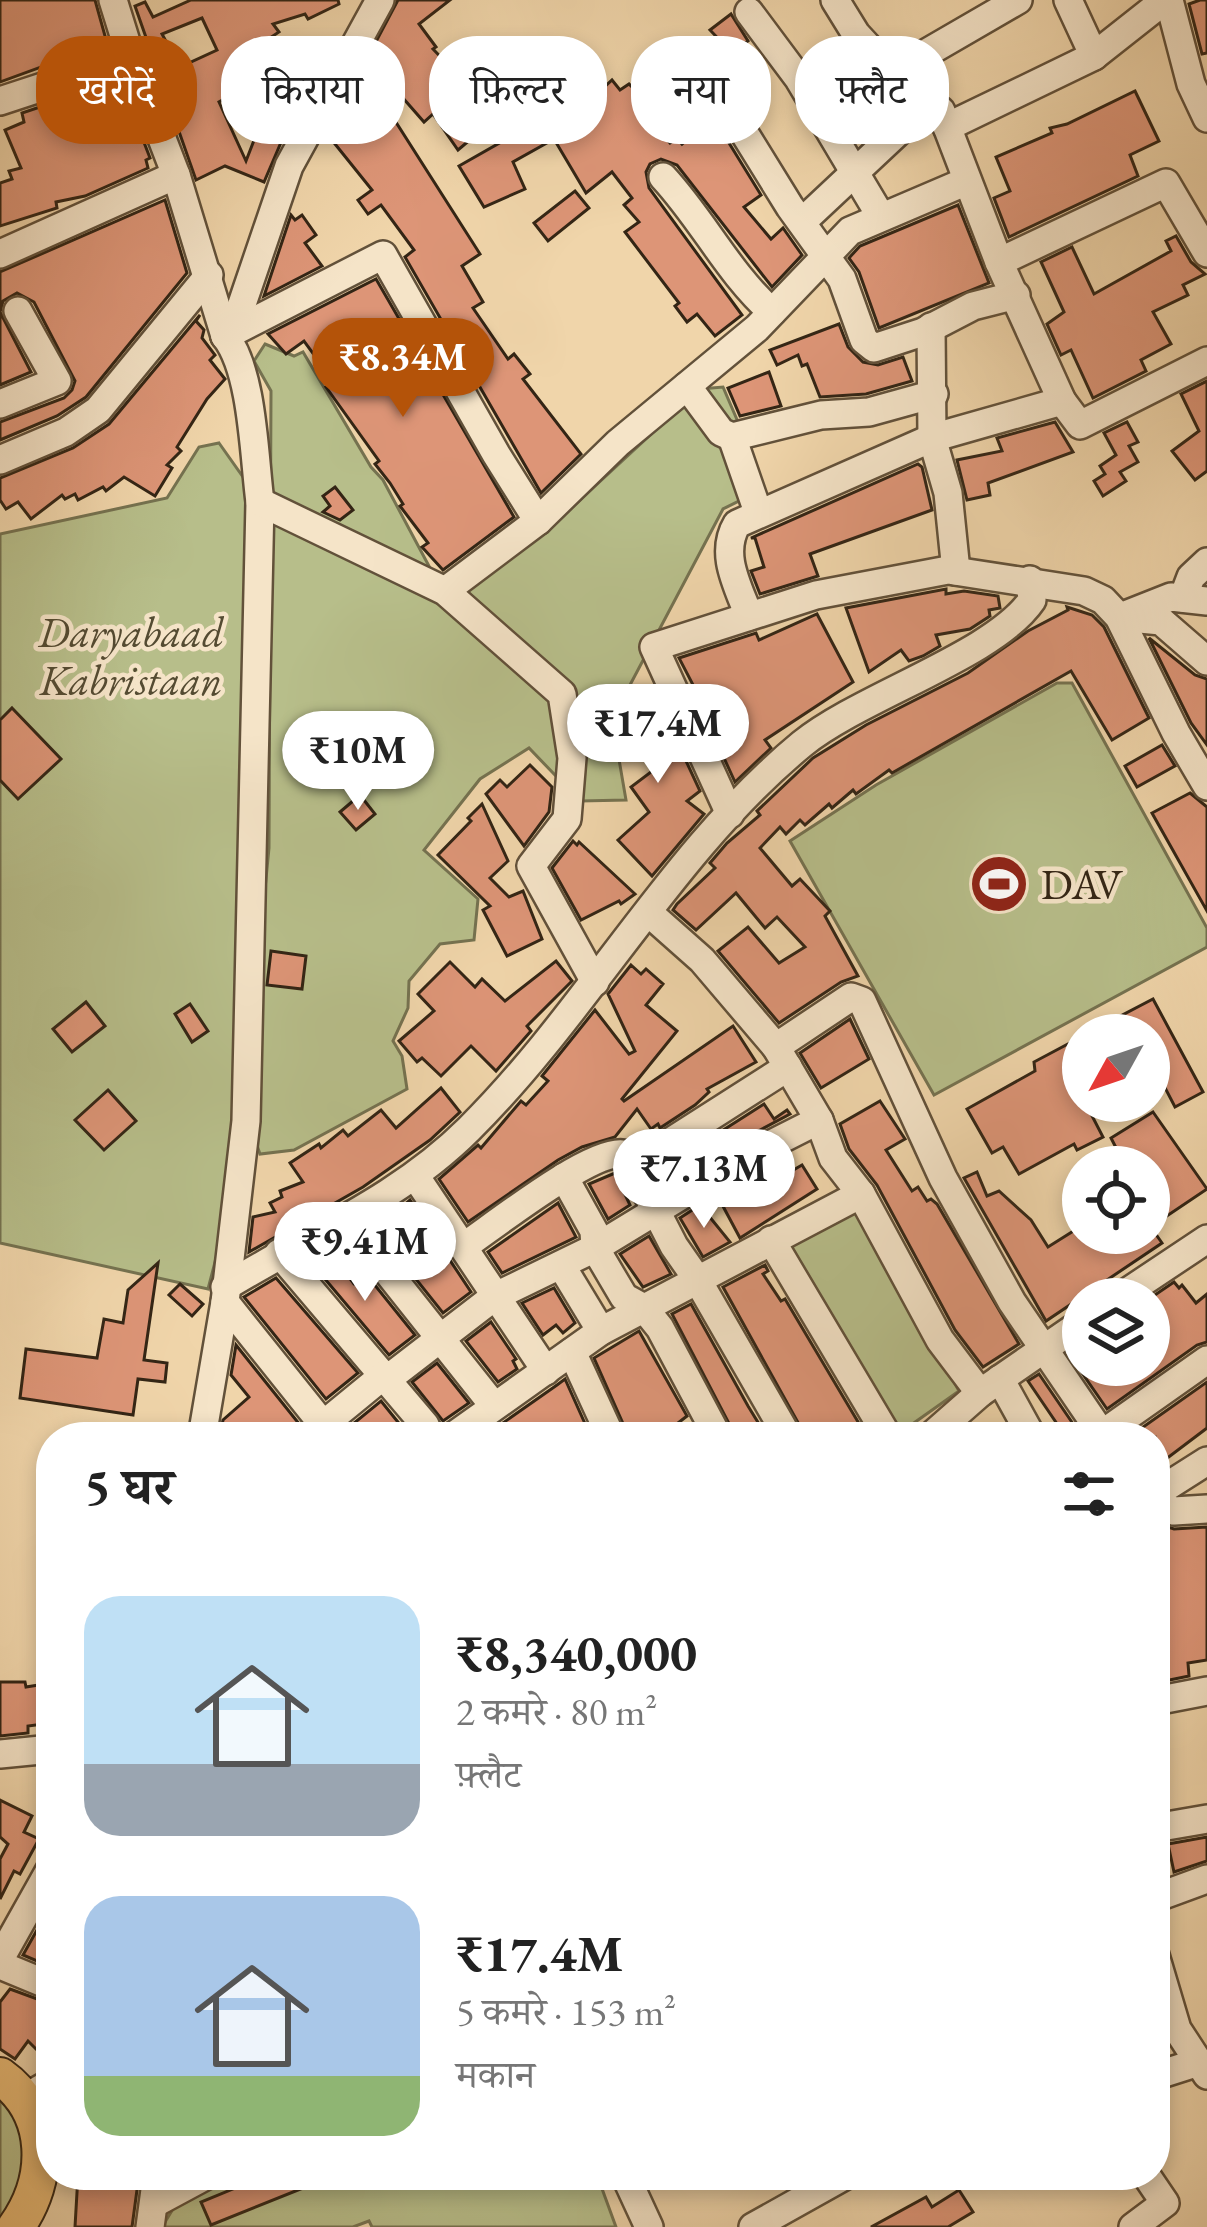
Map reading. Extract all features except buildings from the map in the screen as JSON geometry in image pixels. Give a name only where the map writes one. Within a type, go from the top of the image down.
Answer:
[{"type":"main road","points":[[25,2086],[36,2123]]},
{"type":"main road","points":[[16,2227],[37,2190]]},
{"type":"street","points":[[113,0],[124,36]]},
{"type":"street","points":[[225,336],[253,275],[289,166],[380,0]]},
{"type":"street","points":[[835,0],[858,36]]},
{"type":"street","points":[[949,40],[1018,0]]},
{"type":"street","points":[[1068,0],[1094,56]]},
{"type":"street","points":[[949,126],[1094,56],[1167,0],[1191,84],[1207,118]]},
{"type":"street","points":[[749,12],[799,79],[880,214]]},
{"type":"street","points":[[0,101],[36,89]]},
{"type":"street","points":[[949,132],[999,262],[1062,401],[1080,425],[1207,361]]},
{"type":"street","points":[[164,144],[225,336],[238,352],[260,502],[246,1120],[208,1422]]},
{"type":"street","points":[[753,144],[826,255],[851,300],[864,340],[874,348],[973,306],[1016,295]]},
{"type":"street","points":[[803,221],[885,144]]},
{"type":"street","points":[[0,254],[176,175]]},
{"type":"street","points":[[663,177],[685,200],[748,291],[772,312]]},
{"type":"street","points":[[445,591],[538,521],[618,443],[772,312],[850,231],[880,214],[967,181]]},
{"type":"street","points":[[999,262],[1166,183],[1207,253]]},
{"type":"street","points":[[225,336],[383,255],[538,521]]},
{"type":"street","points":[[0,460],[66,432],[98,410],[209,275]]},
{"type":"street","points":[[0,404],[57,381],[18,311]]},
{"type":"street","points":[[932,327],[932,438],[948,493],[956,571]]},
{"type":"street","points":[[687,386],[722,432],[732,437],[821,415],[869,412],[934,394]]},
{"type":"street","points":[[748,616],[729,561],[730,536],[737,524],[932,438],[1062,401]]},
{"type":"street","points":[[732,437],[758,512]]},
{"type":"street","points":[[260,502],[445,591],[562,694],[572,758],[567,819],[531,866],[596,982]]},
{"type":"street","points":[[1119,617],[1171,597],[1195,600],[1191,577],[1207,562]]},
{"type":"street","points":[[730,814],[653,646],[850,586],[956,571],[1084,590],[1103,600],[1119,617],[1207,787]]},
{"type":"street","points":[[225,1294],[279,1253],[416,1177],[494,1103],[730,814],[785,760],[831,723],[1007,628],[1032,600],[1030,580]]},
{"type":"street","points":[[1119,617],[1161,621],[1207,661]]},
{"type":"street","points":[[650,913],[702,960],[782,1057],[819,1120],[833,1158],[861,1194],[940,1340],[990,1386],[1020,1422]]},
{"type":"street","points":[[633,1166],[782,1057],[851,997],[862,1001],[943,1178],[1012,1302],[1094,1422]]},
{"type":"street","points":[[337,1422],[384,1375],[394,1375],[494,1297],[595,1248],[737,1161],[819,1120]]},
{"type":"street","points":[[464,1247],[564,1177],[618,1152],[633,1166],[674,1246],[779,1422]]},
{"type":"street","points":[[416,1177],[546,1371]]},
{"type":"street","points":[[564,1177],[593,1231],[595,1248],[624,1297],[644,1308],[660,1328],[710,1422]]},
{"type":"street","points":[[472,1422],[601,1331],[861,1194]]},
{"type":"street","points":[[334,1226],[363,1269],[378,1260],[494,1406]]},
{"type":"street","points":[[771,1240],[879,1422]]},
{"type":"street","points":[[1150,1278],[1206,1242]]},
{"type":"street","points":[[279,1253],[423,1422]]},
{"type":"street","points":[[561,1265],[601,1331]]},
{"type":"street","points":[[225,1294],[321,1422]]},
{"type":"street","points":[[947,1422],[1062,1336]]},
{"type":"street","points":[[572,1352],[604,1422]]},
{"type":"street","points":[[1122,1422],[1207,1360]]},
{"type":"street","points":[[1170,1484],[1207,1461]]},
{"type":"street","points":[[1170,1510],[1207,1509]]},
{"type":"street","points":[[1170,1697],[1207,1691]]},
{"type":"street","points":[[0,1776],[8,1753]]},
{"type":"street","points":[[1170,1825],[1207,1819]]},
{"type":"street","points":[[1170,1893],[1207,1879]]},
{"type":"street","points":[[36,1894],[2,1954],[36,1976]]},
{"type":"street","points":[[1170,2032],[1203,2068]]},
{"type":"street","points":[[1170,2074],[1203,2068]]},
{"type":"street","points":[[632,2190],[649,2227]]},
{"type":"street","points":[[753,2227],[819,2190]]},
{"type":"street","points":[[1132,2227],[1165,2203],[1156,2190]]},
{"type":"green space","name":"Daryabaad Kabristaan","points":[[265,344],[294,356],[303,352],[383,480],[430,568],[457,592],[555,523],[700,389],[723,387],[744,436],[759,491],[723,509],[612,719],[626,800],[580,801],[529,748],[480,779],[424,850],[478,899],[474,940],[440,944],[409,981],[408,1008],[393,1041],[402,1056],[407,1089],[294,1150],[260,1154],[252,1131],[254,1002],[269,848],[271,391],[254,361]]},
{"type":"green space","name":"Daryabaad Kabristaan","points":[[219,443],[265,508],[243,1027],[220,1243],[208,1289],[0,1243],[0,534],[167,498],[199,447]]},
{"type":"green space","name":"DAV","points":[[1057,683],[1072,683],[1207,928],[1207,947],[1083,1014],[1062,1014],[1062,1026],[934,1095],[790,841],[876,785]]},
{"type":"green space","points":[[856,1206],[959,1391],[915,1422],[885,1422],[782,1243]]},
{"type":"green space","points":[[0,2090],[7,2095],[32,2160],[0,2227]]},
{"type":"green space","points":[[200,2190],[602,2190],[616,2227],[372,2227],[369,2221],[353,2227],[162,2227],[179,2199]]},
{"type":"place","name":"DAV","points":[[999,884]]}]
